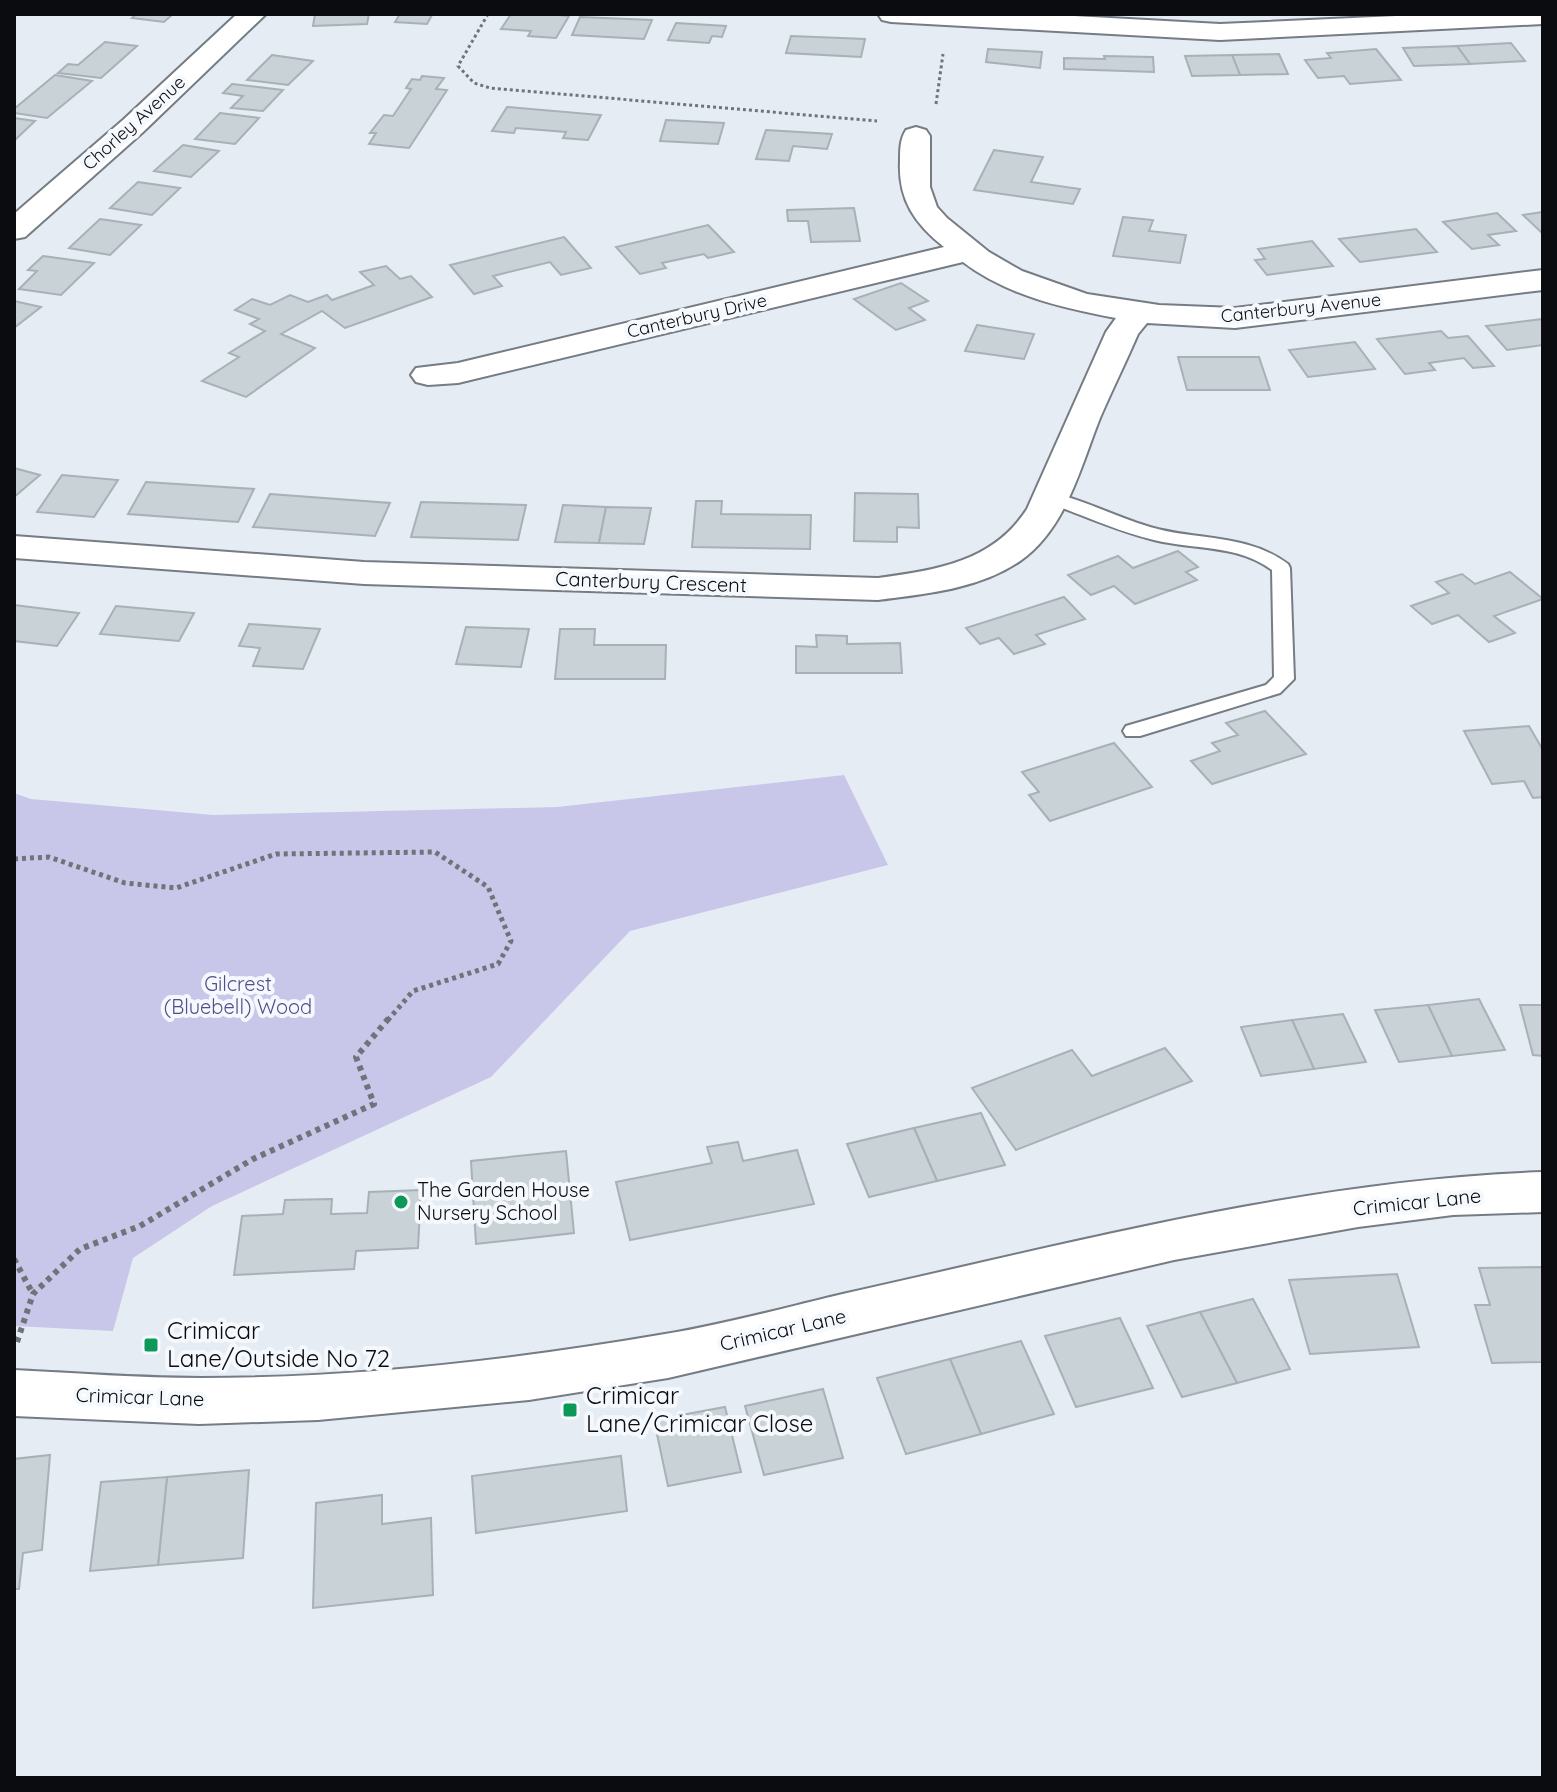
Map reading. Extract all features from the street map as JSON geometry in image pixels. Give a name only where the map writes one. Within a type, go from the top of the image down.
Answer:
[{"type":"street","name":"Chorley Avenue","points":[[14,230],[253,14]]},
{"type":"street","points":[[891,14],[1220,32],[1543,16]]},
{"type":"street","name":"Canterbury Avenue","points":[[916,136],[915,183],[920,205],[965,252],[1032,287],[1081,302],[1138,312],[1235,318],[1543,280]]},
{"type":"street","name":"Canterbury Drive","points":[[428,375],[458,373],[965,252]]},
{"type":"street","name":"Canterbury Crescent","points":[[14,547],[364,573],[878,589],[930,582],[975,569],[1008,552],[1031,530],[1050,497],[1122,332],[1138,312]]},
{"type":"street","name":"Crimicar Lane","points":[[14,1393],[244,1400],[318,1397],[529,1377],[668,1356],[1174,1240],[1358,1207],[1453,1195],[1543,1192]]},
{"type":"lane","points":[[1050,497],[1154,535],[1244,546],[1267,555],[1281,568],[1284,679],[1273,689],[1133,731]]},
{"type":"path","points":[[488,14],[458,66],[474,83],[490,88],[860,119],[884,122],[916,136],[933,122],[947,18]]},
{"type":"path","points":[[14,859],[49,857],[125,883],[176,888],[276,854],[435,852],[488,887],[511,941],[498,964],[413,991],[356,1057],[374,1104],[253,1159],[140,1226],[80,1249],[33,1294],[14,1352]]},
{"type":"path","points":[[14,1259],[33,1294]]},
{"type":"green space","name":"Gilcrest (Bluebell) Wood","points":[[844,775],[888,865],[630,931],[491,1077],[212,1206],[133,1258],[113,1331],[14,1326],[14,793],[31,799],[213,815],[557,807]]},
{"type":"building","points":[[136,14],[173,14],[164,22],[132,18]]},
{"type":"building","points":[[315,14],[369,14],[367,24],[313,26]]},
{"type":"building","points":[[400,14],[445,14],[432,15],[427,24],[395,22]]},
{"type":"building","points":[[511,14],[569,16],[556,38],[528,36],[531,31],[501,29]]},
{"type":"building","points":[[580,17],[652,20],[644,39],[572,35]]},
{"type":"building","points":[[676,23],[726,26],[722,37],[712,36],[709,43],[668,40]]},
{"type":"building","points":[[791,36],[865,39],[861,57],[786,53]]},
{"type":"building","points":[[105,42],[137,46],[101,78],[58,73],[68,64],[78,65]]},
{"type":"building","points":[[1511,43],[1525,61],[1470,64],[1457,46]]},
{"type":"building","points":[[1457,46],[1470,64],[1414,66],[1403,48]]},
{"type":"building","points":[[988,49],[1042,52],[1040,68],[986,62]]},
{"type":"building","points":[[1376,49],[1401,80],[1350,84],[1344,76],[1318,78],[1305,60],[1331,58],[1327,53]]},
{"type":"building","points":[[1279,54],[1288,74],[1240,75],[1232,55]]},
{"type":"building","points":[[272,55],[313,61],[288,85],[247,80]]},
{"type":"building","points":[[1232,55],[1240,75],[1192,76],[1185,56]]},
{"type":"building","points":[[1104,56],[1153,57],[1154,72],[1064,69],[1064,58],[1105,59]]},
{"type":"building","points":[[55,75],[92,81],[47,118],[14,113],[14,109]]},
{"type":"building","points":[[422,76],[444,78],[436,89],[447,90],[409,148],[369,144],[376,133],[370,133],[384,115],[393,116],[411,89],[406,88],[412,79],[420,80]]},
{"type":"building","points":[[232,84],[283,90],[263,111],[231,108],[243,96],[223,93]]},
{"type":"building","points":[[507,107],[601,115],[588,140],[563,138],[566,132],[516,128],[514,133],[492,131]]},
{"type":"building","points":[[220,113],[259,118],[235,144],[195,139]]},
{"type":"building","points":[[14,118],[35,121],[14,141]]},
{"type":"building","points":[[666,120],[724,123],[718,144],[660,141]]},
{"type":"building","points":[[766,130],[832,134],[827,149],[793,146],[789,161],[756,159]]},
{"type":"building","points":[[183,145],[219,151],[191,177],[154,171]]},
{"type":"building","points":[[994,150],[1043,157],[1031,182],[1080,189],[1073,204],[974,190]]},
{"type":"building","points":[[138,182],[180,188],[152,215],[110,208]]},
{"type":"building","points":[[854,208],[860,241],[811,242],[808,221],[788,221],[787,210]]},
{"type":"building","points":[[1543,212],[1543,234],[1523,215]]},
{"type":"building","points":[[1497,213],[1516,231],[1488,235],[1499,245],[1472,249],[1443,222]]},
{"type":"building","points":[[1123,217],[1153,220],[1149,231],[1186,235],[1180,263],[1113,256]]},
{"type":"building","points":[[100,219],[141,225],[110,255],[69,248]]},
{"type":"building","points":[[708,225],[734,252],[708,258],[704,254],[662,263],[666,268],[640,274],[616,247]]},
{"type":"building","points":[[1416,229],[1437,252],[1360,262],[1339,239]]},
{"type":"building","points":[[564,237],[591,268],[561,275],[550,262],[493,276],[502,286],[474,294],[450,265]]},
{"type":"building","points":[[1312,241],[1333,266],[1267,275],[1255,260],[1265,259],[1258,249]]},
{"type":"building","points":[[43,256],[94,263],[61,295],[19,289],[37,271],[28,270]]},
{"type":"building","points":[[386,266],[400,279],[411,276],[432,297],[345,328],[322,311],[281,334],[315,348],[246,397],[202,381],[239,357],[229,353],[265,331],[250,324],[259,319],[235,310],[252,299],[270,305],[290,295],[308,302],[327,295],[332,300],[374,285],[360,272]]},
{"type":"building","points":[[901,283],[928,301],[909,308],[925,320],[896,330],[854,299]]},
{"type":"building","points":[[14,301],[41,307],[14,328]]},
{"type":"building","points":[[1543,319],[1543,345],[1507,350],[1486,326]]},
{"type":"building","points":[[977,325],[1034,334],[1024,359],[965,351]]},
{"type":"building","points":[[1441,331],[1448,338],[1468,336],[1494,366],[1473,368],[1464,358],[1429,363],[1435,370],[1405,374],[1377,339]]},
{"type":"building","points":[[1355,342],[1375,369],[1308,377],[1289,350]]},
{"type":"building","points":[[1178,357],[1259,357],[1270,390],[1187,390]]},
{"type":"building","points":[[14,468],[40,475],[14,497]]},
{"type":"building","points":[[62,475],[118,480],[94,517],[37,512]]},
{"type":"building","points":[[146,482],[254,489],[238,522],[128,514]]},
{"type":"building","points":[[855,493],[918,494],[919,528],[897,527],[897,542],[854,541]]},
{"type":"building","points":[[270,494],[390,503],[375,536],[253,527]]},
{"type":"building","points":[[696,501],[722,501],[721,514],[811,515],[810,549],[692,547]]},
{"type":"building","points":[[421,502],[526,505],[518,540],[411,537]]},
{"type":"building","points":[[563,505],[606,507],[599,543],[555,542]]},
{"type":"building","points":[[606,507],[651,508],[644,544],[599,543]]},
{"type":"building","points":[[1178,551],[1198,567],[1186,572],[1197,580],[1135,604],[1114,586],[1091,595],[1068,575],[1118,556],[1133,568]]},
{"type":"building","points":[[1510,572],[1543,599],[1494,616],[1515,633],[1489,642],[1458,615],[1432,624],[1411,606],[1449,593],[1436,582],[1462,574],[1475,584]]},
{"type":"building","points":[[1064,597],[1085,619],[1036,635],[1045,644],[1014,654],[999,638],[980,644],[966,628]]},
{"type":"building","points":[[14,605],[79,613],[57,646],[14,641]]},
{"type":"building","points":[[116,606],[194,613],[179,641],[100,634]]},
{"type":"building","points":[[249,624],[320,629],[303,669],[253,666],[260,648],[239,646]]},
{"type":"building","points":[[466,627],[529,629],[521,667],[456,664]]},
{"type":"building","points":[[560,629],[595,629],[594,645],[666,645],[665,679],[555,679]]},
{"type":"building","points":[[816,635],[847,636],[847,644],[900,643],[902,673],[796,673],[796,646],[817,647]]},
{"type":"building","points":[[1265,711],[1306,754],[1212,784],[1191,761],[1220,751],[1212,743],[1238,735],[1226,723]]},
{"type":"building","points":[[1529,726],[1543,750],[1543,797],[1533,798],[1524,781],[1492,784],[1464,731]]},
{"type":"building","points":[[1114,743],[1152,787],[1050,821],[1029,795],[1039,792],[1022,772]]},
{"type":"building","points":[[1479,999],[1505,1050],[1452,1056],[1428,1005]]},
{"type":"building","points":[[1428,1005],[1452,1056],[1399,1062],[1375,1010]]},
{"type":"building","points":[[1520,1005],[1543,1005],[1543,1056],[1533,1055]]},
{"type":"building","points":[[1343,1014],[1366,1062],[1314,1069],[1292,1020]]},
{"type":"building","points":[[1292,1020],[1314,1069],[1261,1076],[1241,1027]]},
{"type":"building","points":[[1165,1048],[1192,1081],[1016,1150],[972,1088],[1072,1050],[1092,1076]]},
{"type":"building","points":[[981,1113],[1005,1165],[937,1181],[914,1128]]},
{"type":"building","points":[[914,1128],[937,1181],[869,1197],[847,1144]]},
{"type":"building","points":[[738,1142],[743,1161],[797,1150],[814,1204],[630,1240],[616,1182],[712,1163],[707,1147]]},
{"type":"building","points":[[566,1151],[574,1233],[476,1244],[471,1161]]},
{"type":"building","points":[[421,1190],[418,1248],[356,1251],[354,1269],[234,1275],[242,1216],[283,1214],[285,1200],[332,1199],[331,1214],[367,1213],[369,1192]]},
{"type":"building","points":[[1543,1267],[1543,1362],[1492,1363],[1475,1305],[1490,1305],[1479,1268]]},
{"type":"building","points":[[1397,1274],[1419,1347],[1310,1354],[1289,1280]]},
{"type":"building","points":[[1253,1299],[1290,1369],[1237,1383],[1200,1312]]},
{"type":"building","points":[[1200,1312],[1237,1383],[1182,1397],[1147,1326]]},
{"type":"building","points":[[1120,1318],[1153,1388],[1076,1407],[1045,1336]]},
{"type":"building","points":[[1021,1341],[1054,1414],[981,1434],[950,1359]]},
{"type":"building","points":[[950,1359],[981,1434],[906,1454],[877,1378]]},
{"type":"building","points":[[823,1389],[843,1458],[764,1475],[745,1406]]},
{"type":"building","points":[[725,1407],[741,1472],[668,1486],[654,1420]]},
{"type":"building","points":[[50,1455],[42,1550],[23,1553],[19,1589],[14,1589],[14,1459]]},
{"type":"building","points":[[621,1456],[627,1511],[476,1533],[472,1476]]},
{"type":"building","points":[[249,1470],[243,1558],[158,1565],[167,1477]]},
{"type":"building","points":[[167,1477],[158,1565],[90,1571],[101,1482]]},
{"type":"building","points":[[382,1495],[382,1524],[431,1518],[433,1595],[313,1608],[316,1503]]},
{"type":"place","name":"The Garden House Nursery School","points":[[401,1202]]},
{"type":"place","name":"Crimicar Lane/Outside No 72","points":[[151,1345]]},
{"type":"place","name":"Crimicar Lane/Crimicar Close","points":[[570,1410]]}]
